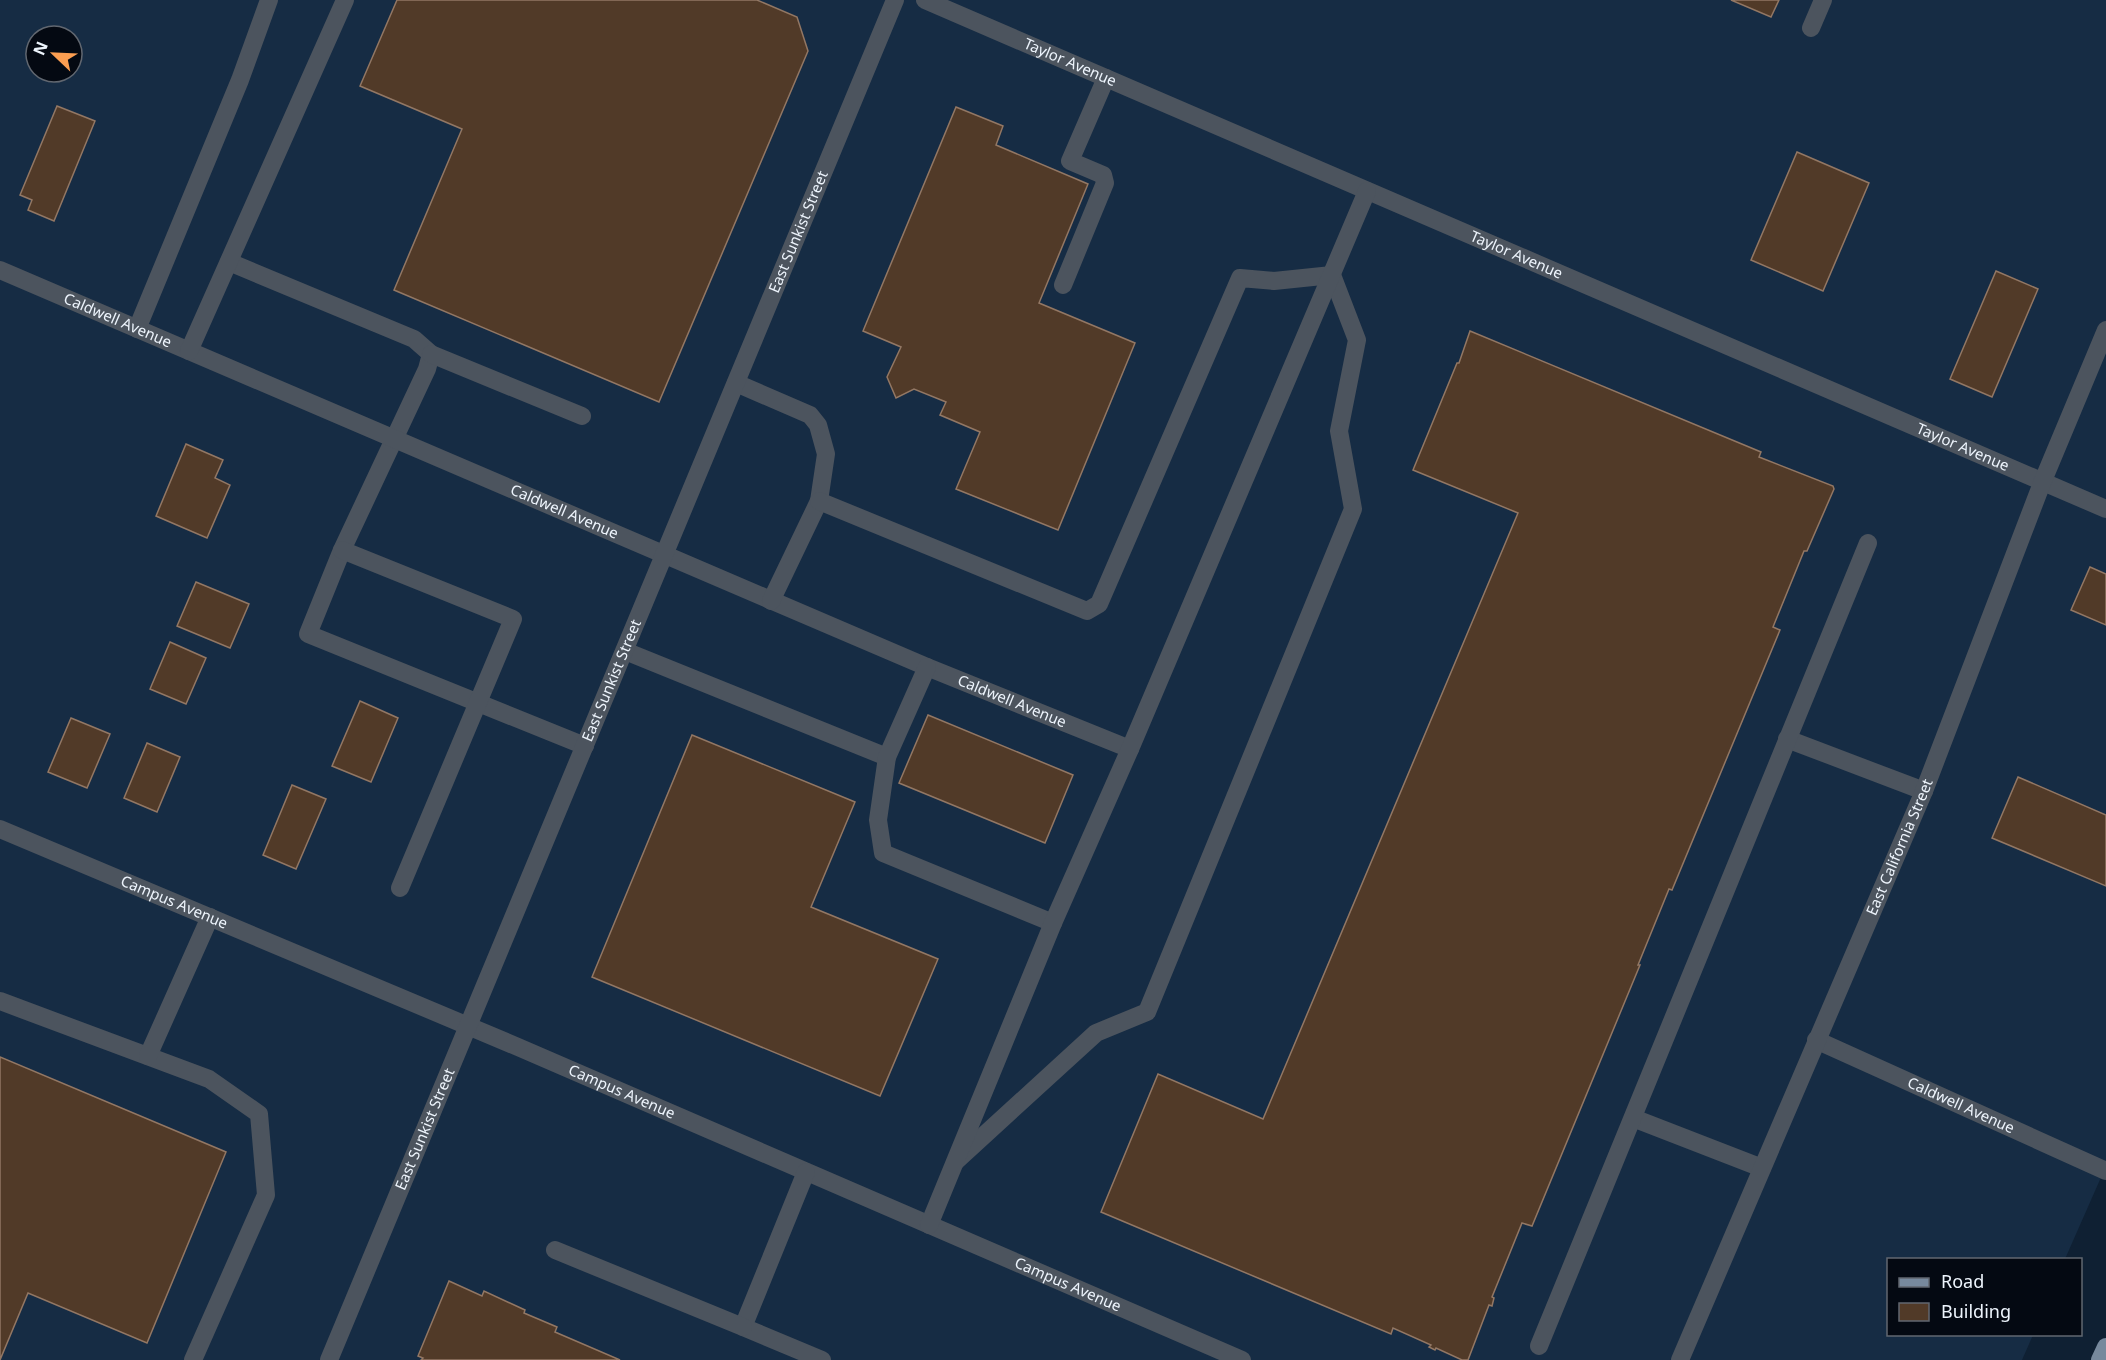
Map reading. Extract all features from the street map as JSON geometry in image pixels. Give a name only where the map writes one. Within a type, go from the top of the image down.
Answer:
[{"type":"main road","points":[[2100,1360],[2106,1347]]},
{"type":"street","points":[[137,329],[240,80],[268,0]]},
{"type":"street","points":[[189,351],[345,0]]},
{"type":"street","name":"East Sunkist Street","points":[[329,1360],[896,0]]},
{"type":"street","name":"Taylor Avenue","points":[[925,0],[2106,509]]},
{"type":"street","points":[[1811,28],[1823,0]]},
{"type":"street","points":[[1063,285],[1105,183],[1103,175],[1070,161],[1106,78]]},
{"type":"street","points":[[929,1225],[1053,923],[1130,749],[1367,191]]},
{"type":"street","points":[[229,262],[414,339],[431,354],[582,416]]},
{"type":"street","name":"Caldwell Avenue","points":[[0,270],[771,601],[1130,749]]},
{"type":"street","points":[[819,501],[1087,611],[1099,604],[1240,278],[1274,281],[1332,275]]},
{"type":"street","points":[[956,1161],[1096,1033],[1147,1012],[1353,509],[1339,431],[1357,340],[1332,275]]},
{"type":"street","name":"East California Street","points":[[1680,1360],[1924,791],[2042,483],[2106,330]]},
{"type":"street","points":[[431,354],[427,369],[342,550],[308,634],[585,746]]},
{"type":"street","points":[[736,383],[810,416],[818,425],[826,454],[819,501],[771,601]]},
{"type":"street","points":[[1539,1346],[1868,543]]},
{"type":"street","points":[[342,550],[513,619],[400,888]]},
{"type":"street","points":[[625,651],[887,757]]},
{"type":"street","points":[[927,667],[887,757],[878,820],[883,853],[1053,923]]},
{"type":"street","points":[[1787,739],[1924,791]]},
{"type":"street","name":"Campus Avenue","points":[[0,829],[470,1026],[1242,1360]]},
{"type":"street","points":[[148,1056],[210,917]]},
{"type":"street","points":[[0,1001],[209,1079],[259,1114],[266,1195],[193,1360]]},
{"type":"street","name":"Caldwell Avenue","points":[[1816,1040],[2106,1171]]},
{"type":"street","points":[[1633,1118],[1762,1168]]},
{"type":"street","points":[[743,1327],[806,1172]]},
{"type":"street","points":[[555,1250],[822,1360]]},
{"type":"shaded area","points":[[0,0],[2106,0],[2106,1166],[2065,1258],[1887,1258],[1887,1336],[2033,1336],[2022,1360],[0,1360]]},
{"type":"building","points":[[397,0],[757,0],[797,17],[808,51],[659,402],[394,290],[462,129],[360,86]]},
{"type":"building","points":[[1731,0],[1779,0],[1771,17]]},
{"type":"building","points":[[57,106],[95,121],[54,221],[28,210],[32,200],[20,195]]},
{"type":"building","points":[[956,107],[1003,126],[996,145],[1088,184],[1039,303],[1135,343],[1058,530],[956,489],[980,432],[940,415],[946,402],[914,389],[896,398],[887,377],[901,347],[863,331]]},
{"type":"building","points":[[1797,152],[1869,183],[1823,291],[1751,260]]},
{"type":"building","points":[[1996,271],[2038,289],[1992,397],[1950,379]]},
{"type":"building","points":[[1470,331],[1761,452],[1759,457],[1833,486],[1834,489],[1807,551],[1804,551],[1773,627],[1780,630],[1672,890],[1669,889],[1532,1226],[1522,1223],[1492,1297],[1494,1298],[1492,1306],[1489,1305],[1468,1360],[1462,1360],[1436,1348],[1435,1350],[1429,1347],[1431,1345],[1393,1328],[1391,1334],[1101,1212],[1158,1074],[1263,1119],[1518,513],[1413,470],[1457,363],[1459,363]]},
{"type":"building","points":[[186,444],[223,460],[215,478],[230,485],[207,538],[156,516]]},
{"type":"building","points":[[2090,567],[2106,574],[2106,625],[2071,610]]},
{"type":"building","points":[[196,582],[249,604],[230,648],[177,626]]},
{"type":"building","points":[[170,642],[206,658],[186,704],[150,689]]},
{"type":"building","points":[[360,701],[398,718],[371,782],[332,766]]},
{"type":"building","points":[[928,715],[1073,775],[1045,843],[899,783]]},
{"type":"building","points":[[71,718],[110,734],[87,788],[48,772]]},
{"type":"building","points":[[692,735],[855,802],[811,907],[938,959],[880,1096],[592,977]]},
{"type":"building","points":[[147,743],[180,757],[157,812],[124,798]]},
{"type":"building","points":[[2018,777],[2106,815],[2106,886],[1992,838]]},
{"type":"building","points":[[292,785],[326,799],[296,869],[263,855]]},
{"type":"building","points":[[0,1057],[226,1152],[147,1343],[28,1293],[0,1360]]},
{"type":"building","points":[[449,1281],[482,1296],[484,1291],[525,1310],[524,1313],[557,1327],[555,1332],[620,1360],[421,1360],[423,1358],[418,1356]]}]
